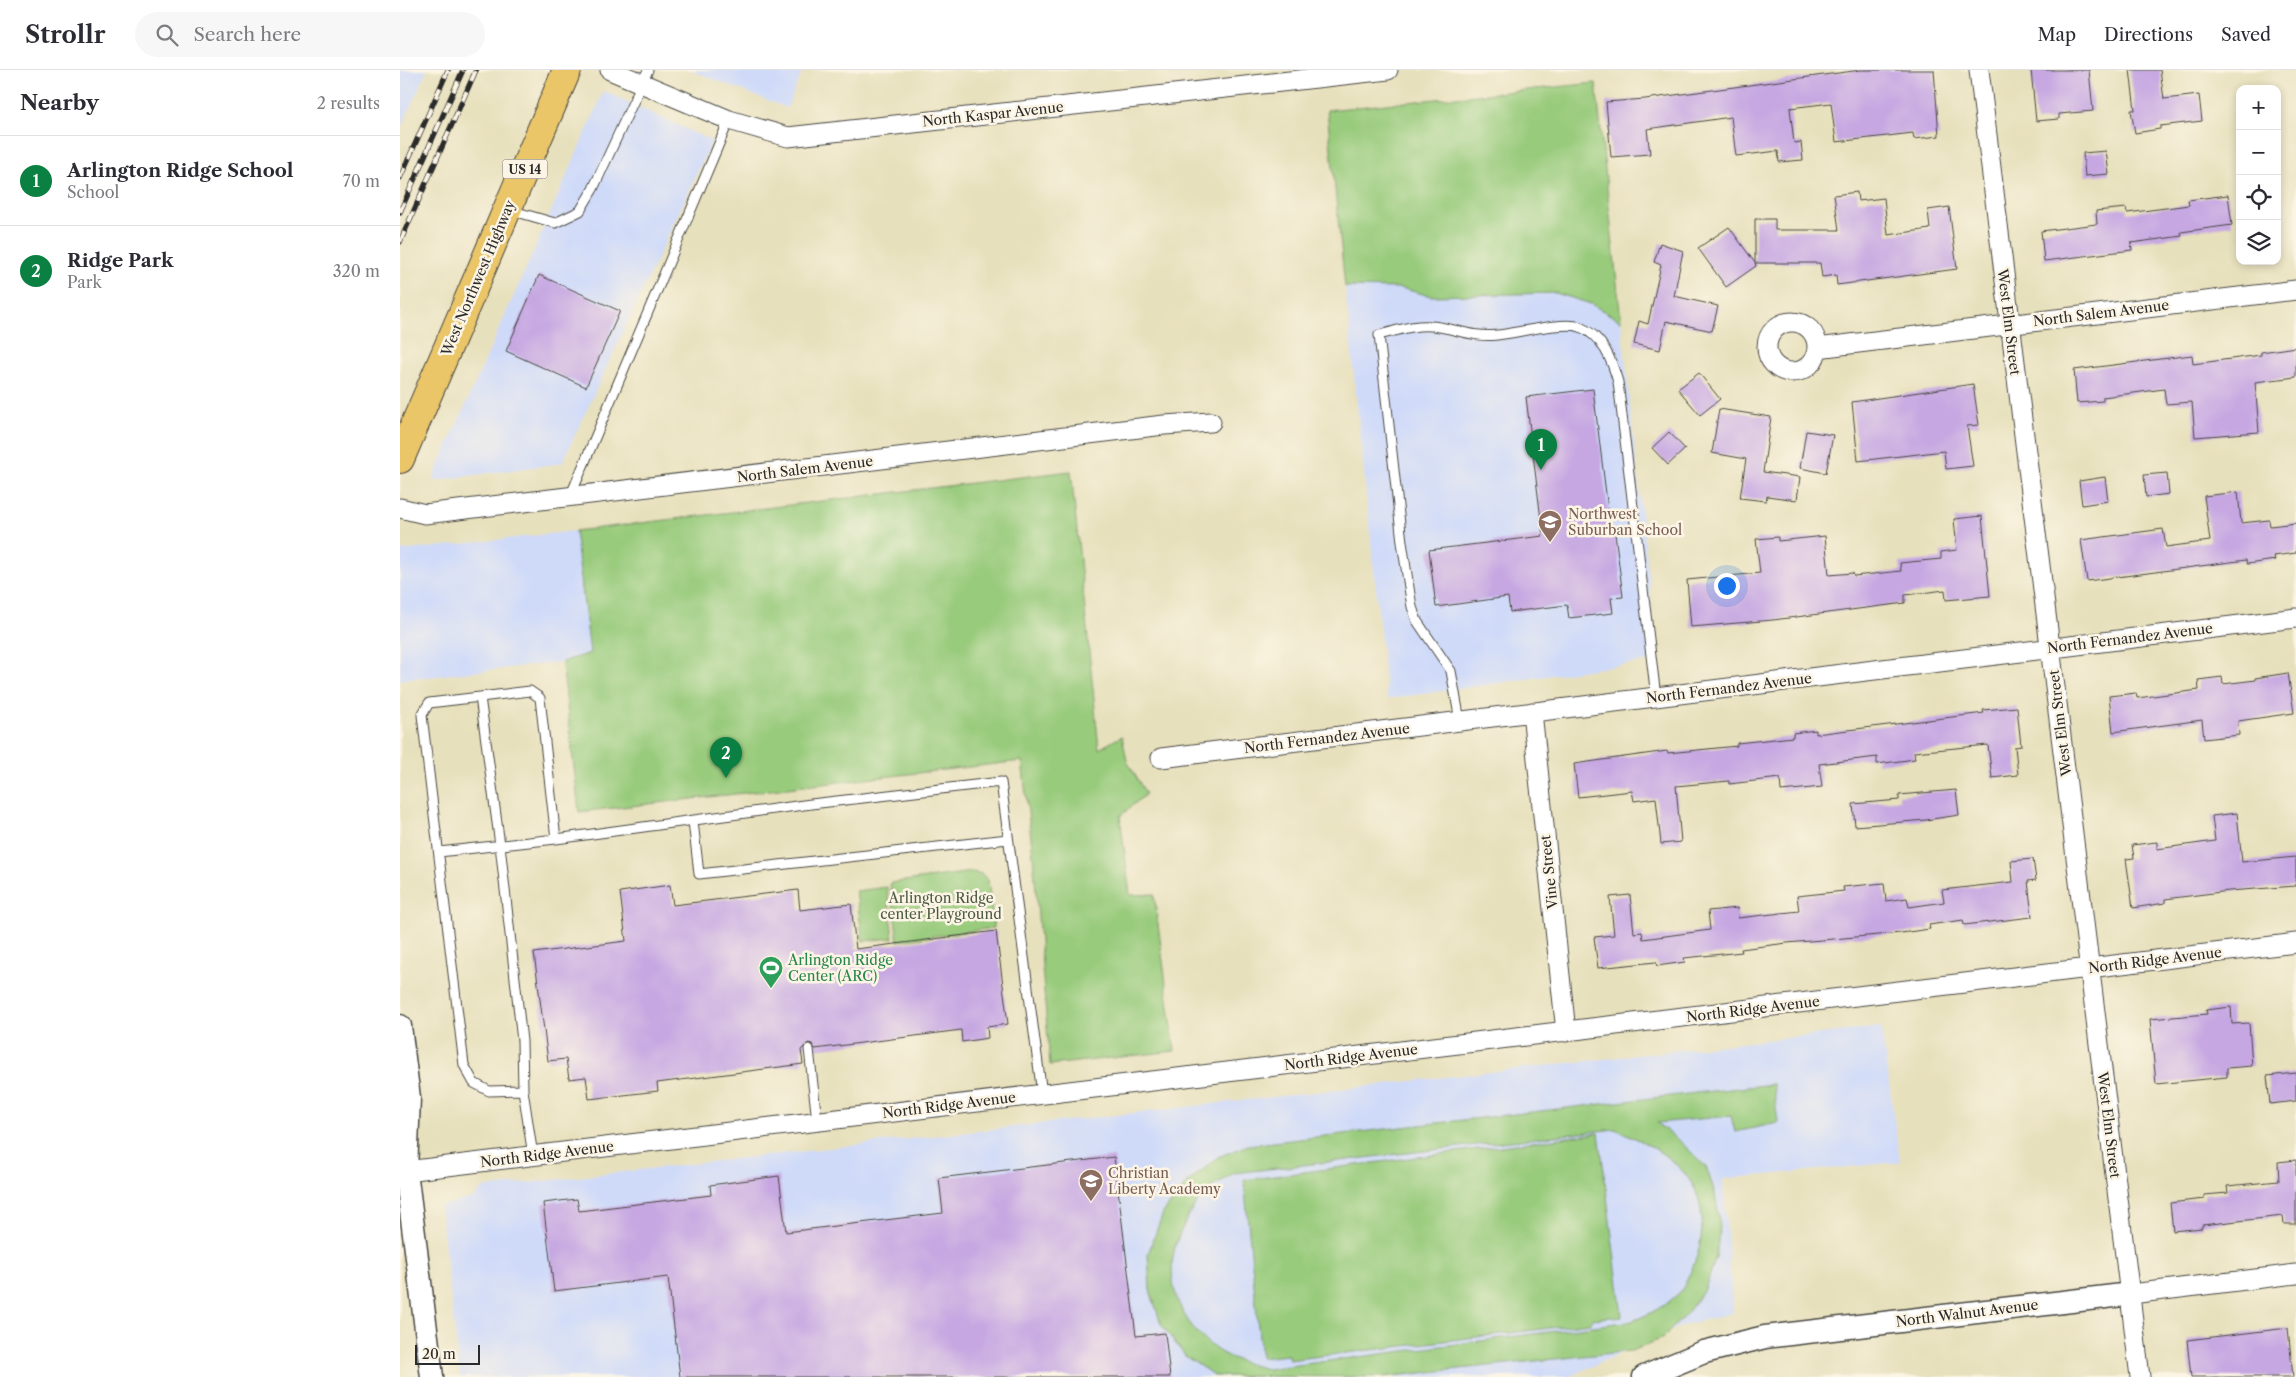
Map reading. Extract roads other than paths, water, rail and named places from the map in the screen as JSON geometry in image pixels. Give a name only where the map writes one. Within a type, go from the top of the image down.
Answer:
[{"type":"main road","name":"West Northwest Highway","points":[[400,459],[409,427],[507,210],[567,70]]},
{"type":"street","name":"North Kaspar Avenue","points":[[610,70],[645,77],[729,120],[788,137],[1388,70]]},
{"type":"street","name":"West Elm Street","points":[[1978,70],[2140,1377]]},
{"type":"street","name":"North Salem Avenue","points":[[1817,348],[2296,290]]},
{"type":"street","name":"North Salem Avenue","points":[[400,508],[425,514],[1154,426],[1210,422]]},
{"type":"street","name":"North Fernandez Avenue","points":[[1161,758],[2296,618]]},
{"type":"street","name":"Vine Street","points":[[1532,712],[1566,1032]]},
{"type":"street","name":"North Ridge Avenue","points":[[406,1171],[2296,943]]},
{"type":"street","points":[[400,1026],[409,1098],[405,1199],[432,1377]]},
{"type":"street","points":[[400,1149],[406,1171]]},
{"type":"street","name":"North Walnut Avenue","points":[[1644,1377],[1704,1352],[1765,1337],[2296,1274]]},
{"type":"lane","points":[[507,210],[555,223],[580,211],[593,189],[645,77]]},
{"type":"lane","points":[[570,497],[729,120]]},
{"type":"lane","points":[[1460,721],[1451,671],[1417,621],[1402,542],[1379,334],[1412,327],[1431,326],[1475,336],[1494,336],[1567,325],[1580,327],[1592,334],[1611,357],[1618,382],[1656,697]]},
{"type":"lane","points":[[523,1090],[489,1091],[474,1083],[464,1065],[422,714],[429,703],[530,691],[540,698],[556,839]]},
{"type":"lane","points":[[480,697],[500,845],[522,1041],[523,1090],[532,1156]]},
{"type":"lane","points":[[439,852],[556,839],[811,804],[1002,782],[1042,1094]]},
{"type":"lane","points":[[692,821],[699,874],[1008,838]]},
{"type":"lane","points":[[809,1050],[817,1121]]},
{"type":"railway","points":[[400,178],[448,70]]},
{"type":"railway","points":[[400,212],[463,70]]},
{"type":"railway","points":[[400,242],[476,70]]},
{"type":"place","name":"Arlington Ridge School","points":[[1541,470]]},
{"type":"place","name":"Northwest Suburban School","points":[[1550,543]]},
{"type":"place","name":"Ridge Park","points":[[726,778]]},
{"type":"place","name":"Arlington Ridge Center (ARC)","points":[[771,989]]},
{"type":"place","name":"Christian Liberty Academy","points":[[1091,1202]]},
{"type":"park label","name":"Arlington Ridge center Playground","points":[[941,906]]}]
